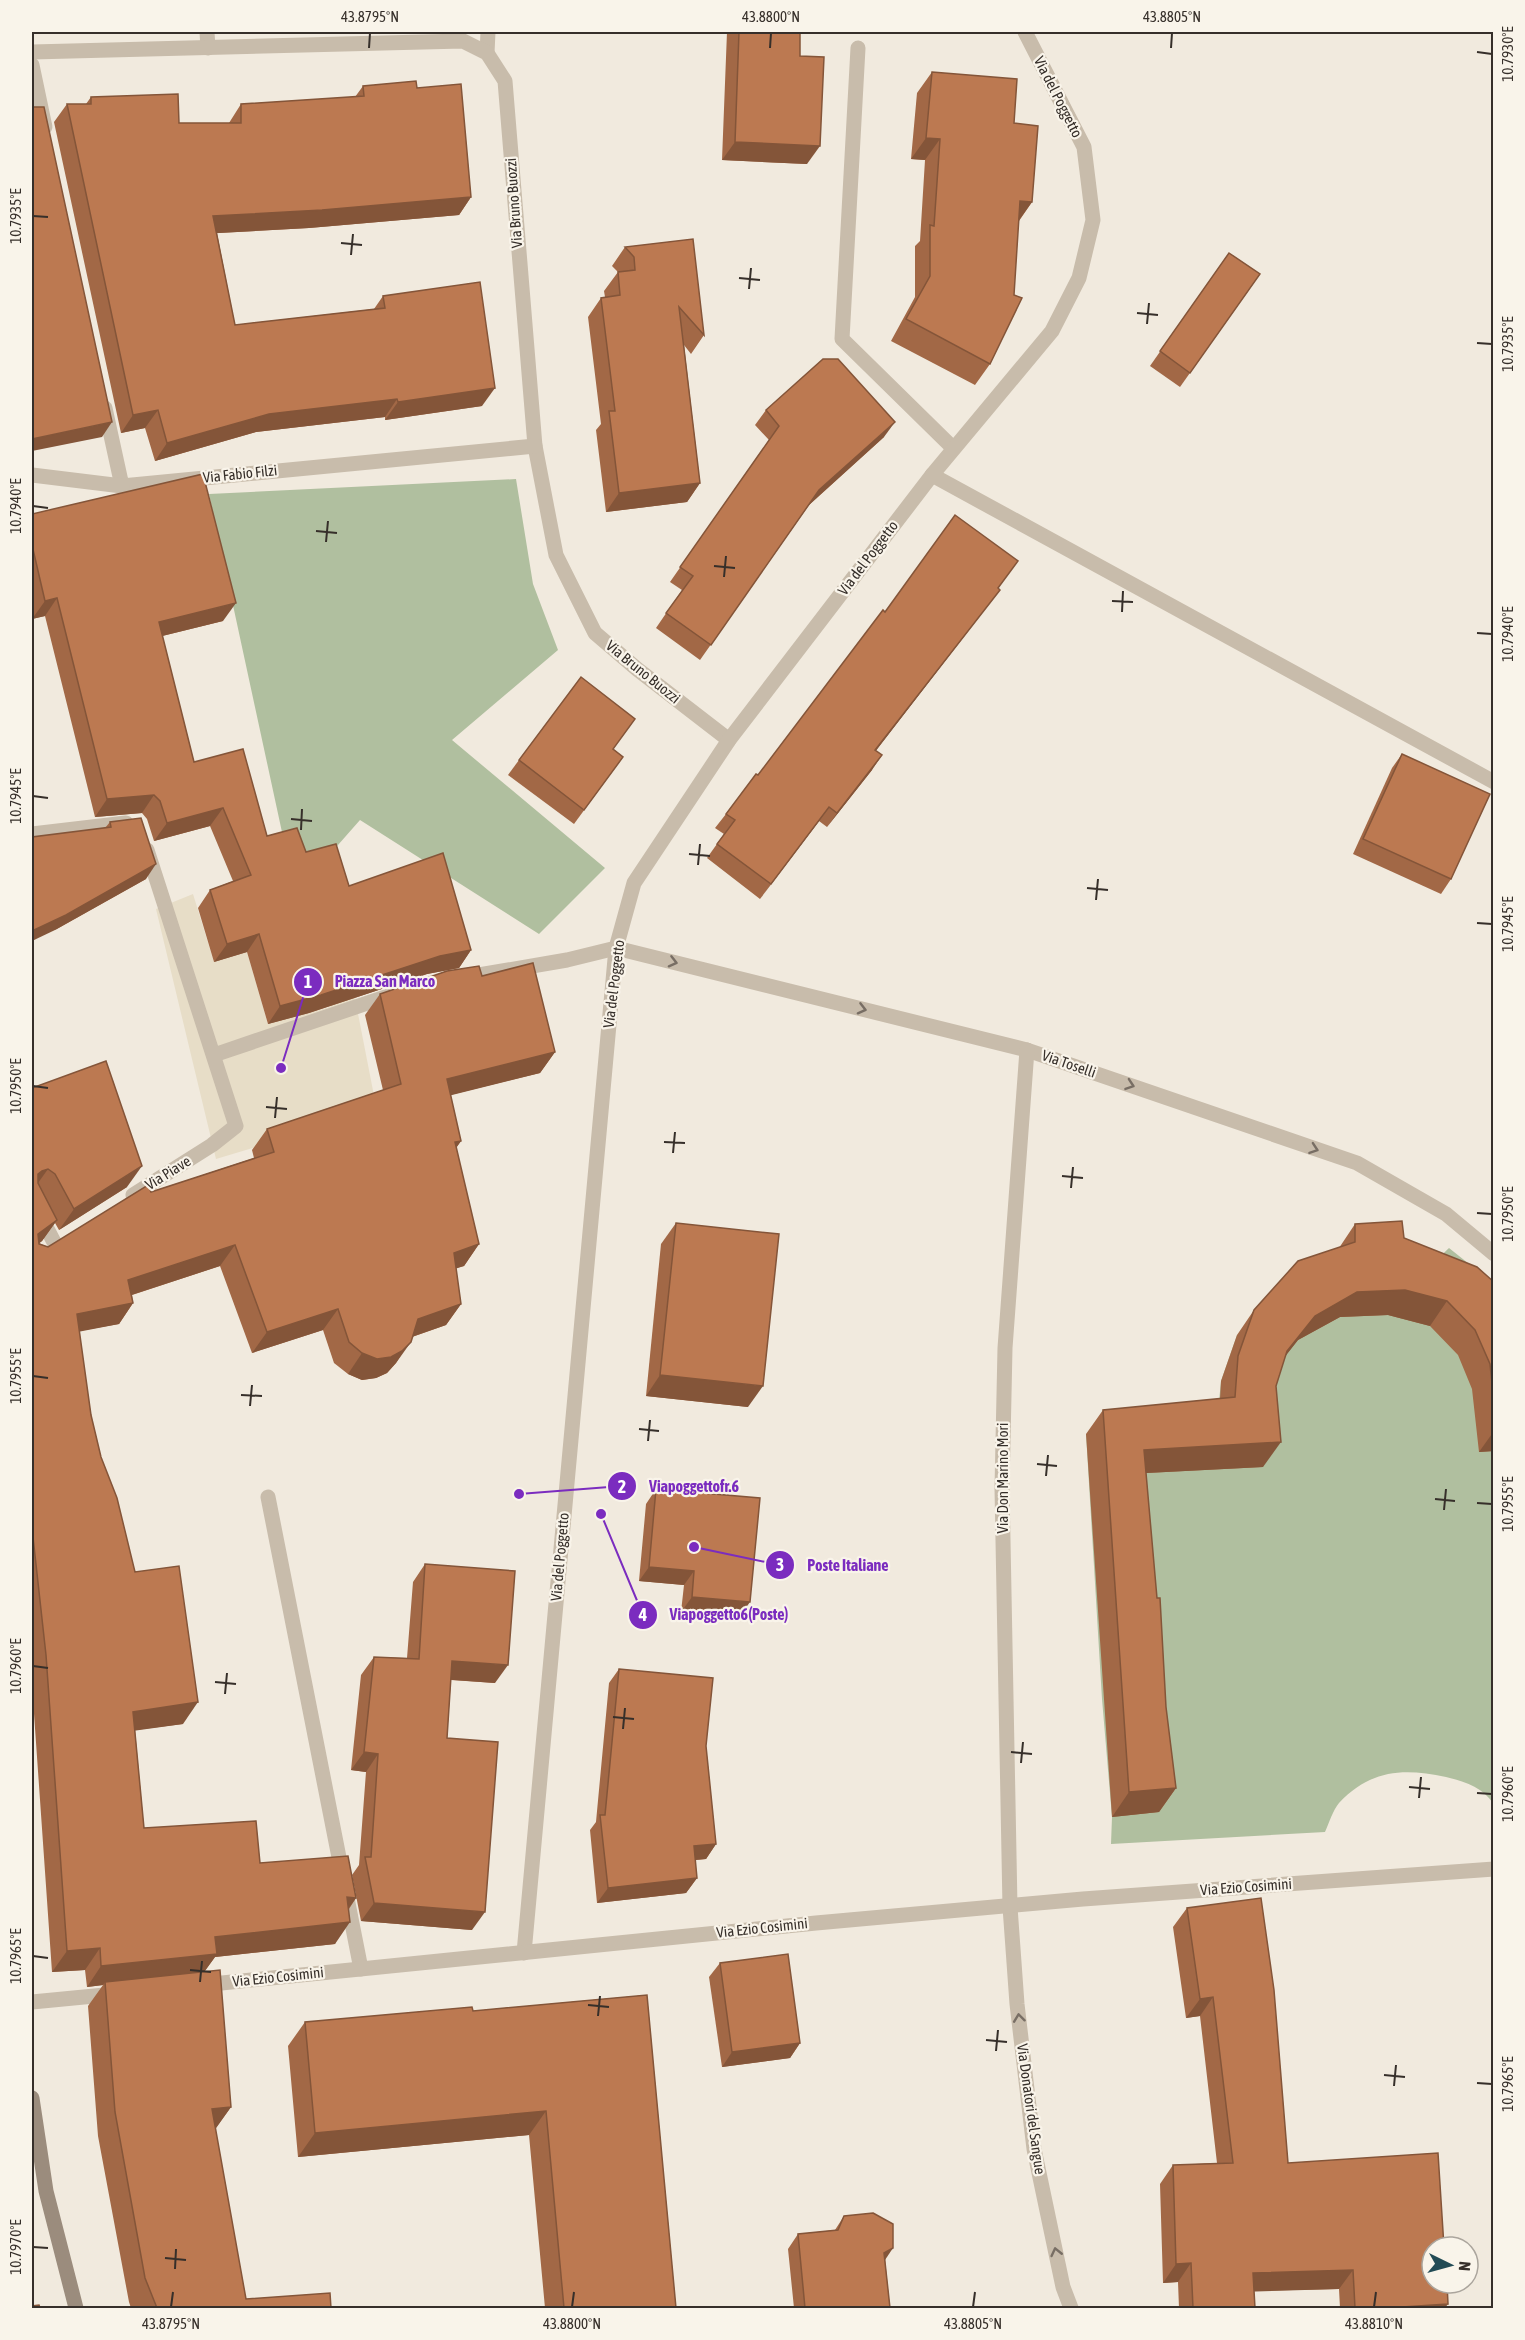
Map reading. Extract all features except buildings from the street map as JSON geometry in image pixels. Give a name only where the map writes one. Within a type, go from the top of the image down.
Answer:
[{"type":"main road","points":[[32,2098],[46,2191],[76,2308]]},
{"type":"street","points":[[207,32],[208,48]]},
{"type":"street","points":[[32,52],[463,41],[487,53],[488,32]]},
{"type":"street","name":"Via del Poggetto","points":[[524,1953],[616,948],[634,883],[729,740],[953,447],[1052,331],[1079,278],[1093,220],[1084,147],[1025,32]]},
{"type":"street","points":[[858,48],[842,339],[953,447]]},
{"type":"street","name":"Via Bruno Buozzi","points":[[487,53],[505,81],[535,446],[556,555],[595,633],[637,669],[729,740]]},
{"type":"street","points":[[32,65],[49,147]]},
{"type":"street","points":[[102,392],[122,486]]},
{"type":"street","name":"Via Fabio Filzi","points":[[32,475],[122,486],[535,446]]},
{"type":"street","points":[[932,475],[1494,782]]},
{"type":"street","points":[[32,834],[138,822],[214,1054],[403,992]]},
{"type":"street","points":[[441,981],[567,960],[616,948]]},
{"type":"street","name":"Via Toselli","points":[[616,948],[1027,1050],[1357,1163],[1446,1214],[1494,1254]]},
{"type":"street","name":"Via Don Marino Mori","points":[[1010,1907],[1002,1488],[1008,1306],[1027,1050]]},
{"type":"street","name":"Via Piave","points":[[124,1201],[212,1145],[236,1126],[214,1054]]},
{"type":"street","points":[[32,1200],[60,1241],[39,1254]]},
{"type":"street","points":[[268,1497],[361,1969]]},
{"type":"street","name":"Via Ezio Cosimini","points":[[184,1987],[816,1923],[1083,1899],[1494,1869]]},
{"type":"street","name":"Via Donatori del Sangue","points":[[1010,1907],[1017,2004],[1035,2149],[1063,2287],[1071,2308]]},
{"type":"street","points":[[32,2002],[125,1993]]},
{"type":"green space","points":[[516,479],[533,584],[558,650],[452,740],[605,868],[539,934],[360,820],[323,862],[285,846],[209,494]]},
{"type":"green space","points":[[1449,1248],[1493,1283],[1493,1803],[1478,1789],[1460,1781],[1431,1774],[1402,1772],[1376,1777],[1351,1792],[1337,1806],[1325,1832],[1111,1844],[1112,1817],[1102,1699],[1086,1434],[1217,1422],[1221,1381],[1237,1335],[1419,1277]]},
{"type":"shaded area","points":[[193,894],[214,962],[247,952],[268,1024],[330,1007],[326,991],[352,983],[377,1111],[216,1159],[156,909]]},
{"type":"place","name":"Piazza San Marco","points":[[281,1068]]},
{"type":"place","name":"Viapoggettofr.6","points":[[519,1494]]},
{"type":"place","name":"Viapoggetto6(Poste)","points":[[601,1514]]},
{"type":"place","name":"Poste Italiane","points":[[694,1547]]}]
